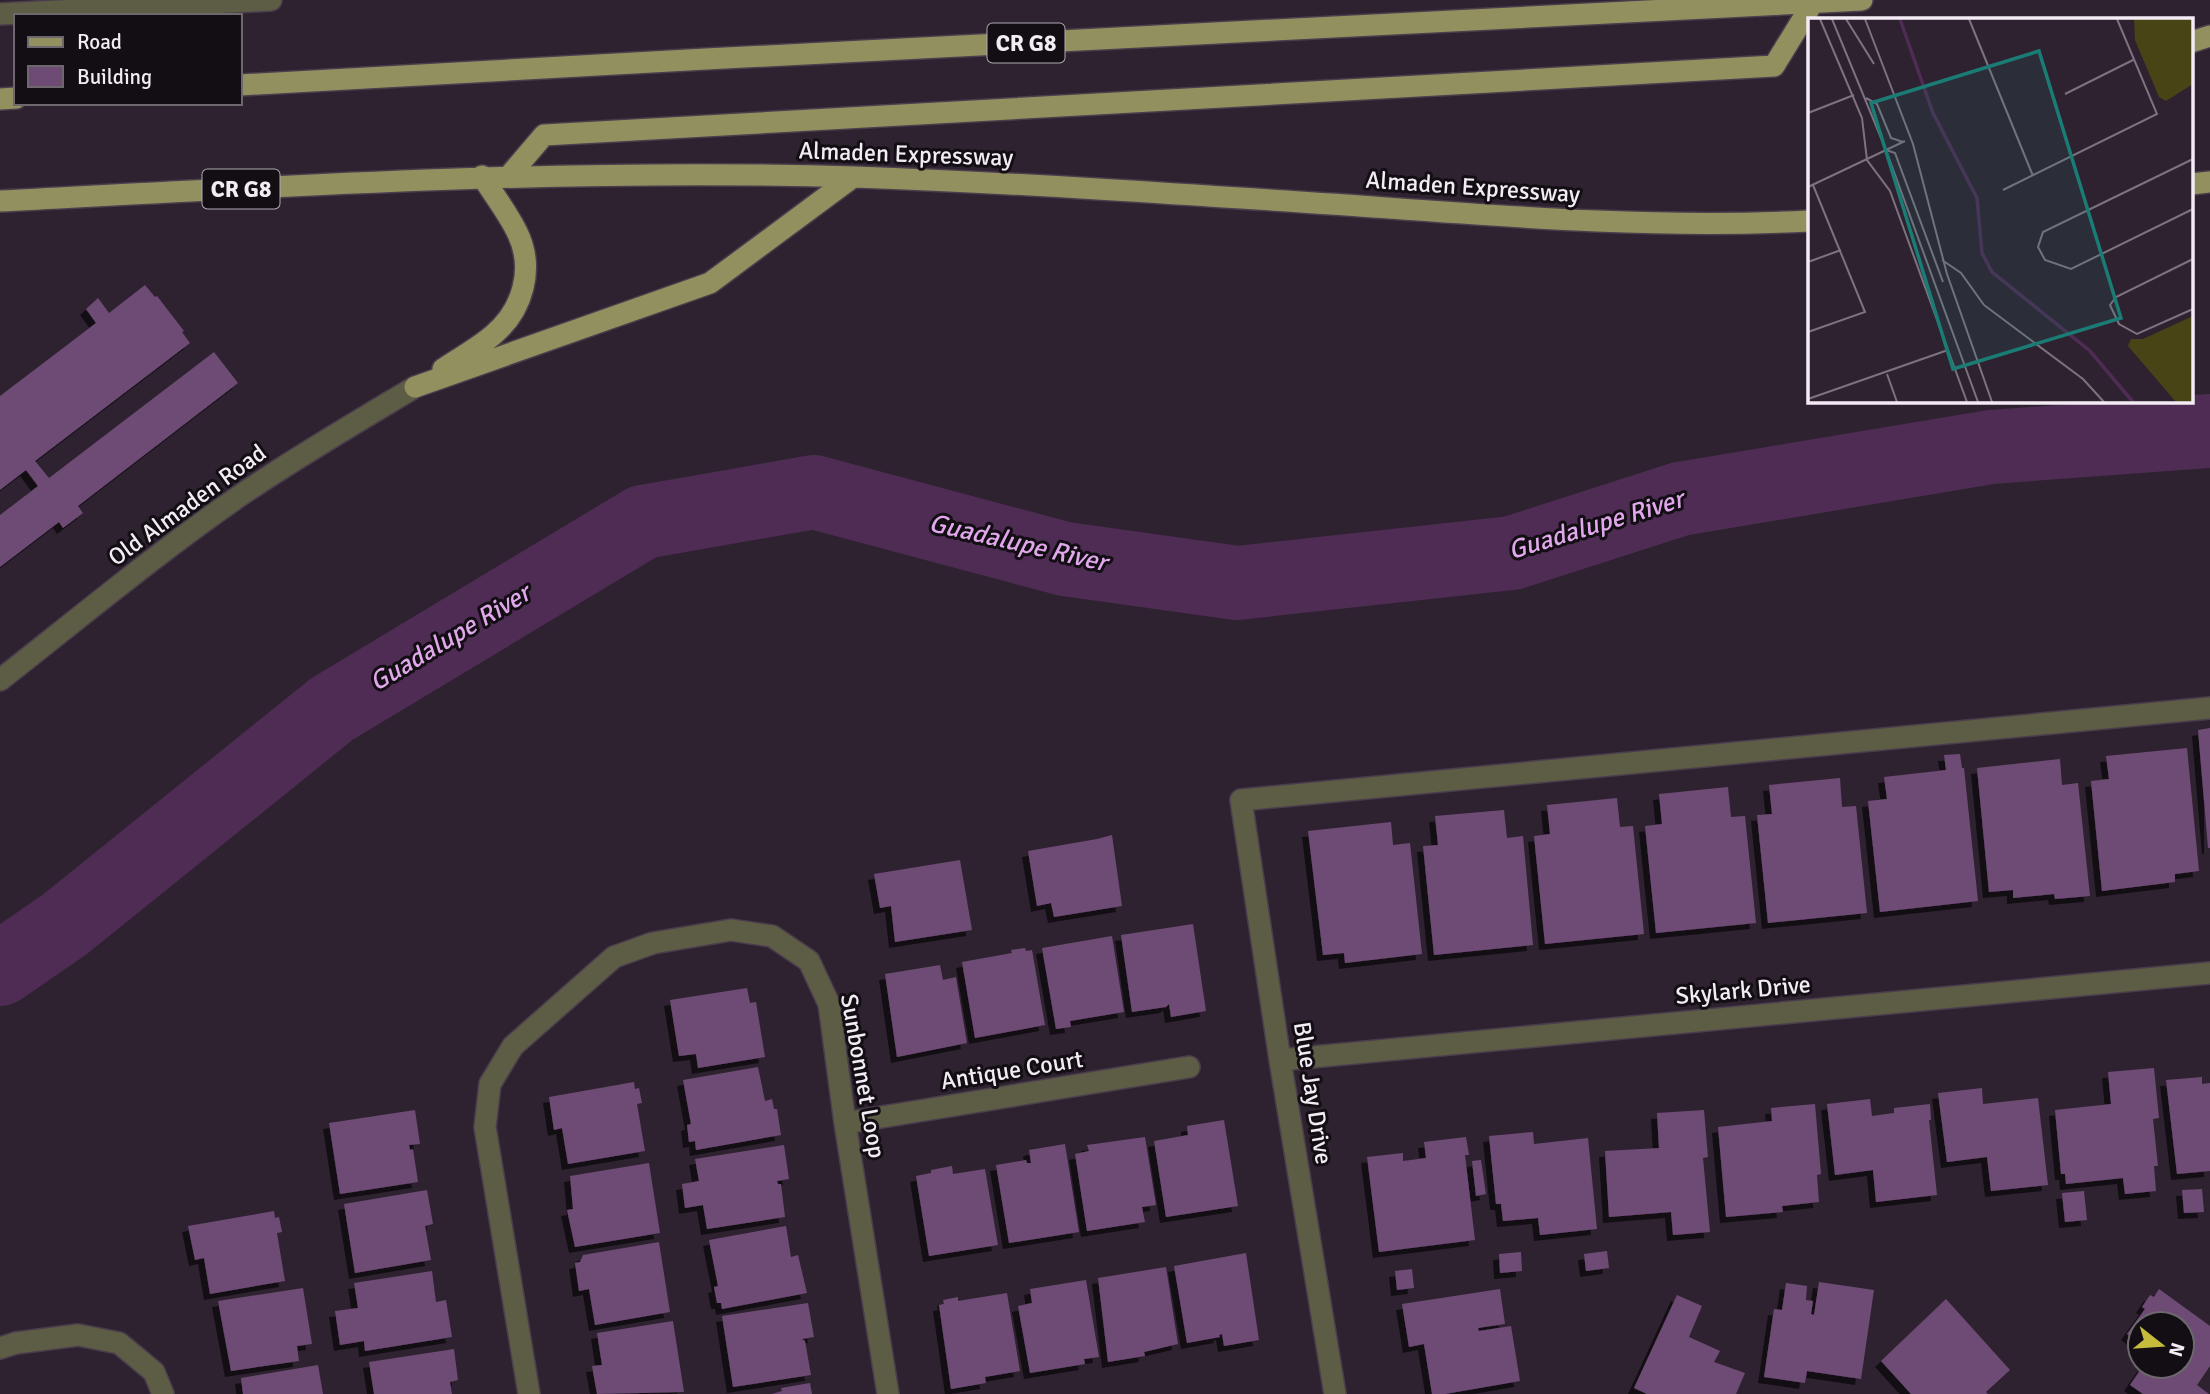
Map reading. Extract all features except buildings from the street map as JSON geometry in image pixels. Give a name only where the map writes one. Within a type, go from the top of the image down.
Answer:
[{"type":"main road","name":"CR G8","points":[[242,85],[706,59],[1812,8],[1862,0]]},
{"type":"main road","points":[[509,176],[544,135],[1774,66],[1812,8]]},
{"type":"main road","points":[[2192,42],[2210,37]]},
{"type":"main road","name":"Almaden Expressway","points":[[0,201],[482,176],[731,175],[853,177],[1210,196],[1542,220],[1701,223],[1808,221]]},
{"type":"main road","points":[[415,387],[493,335],[512,316],[522,295],[526,278],[524,251],[517,231],[482,176]]},
{"type":"main road","points":[[415,387],[710,283],[853,177]]},
{"type":"main road","points":[[2192,184],[2210,182]]},
{"type":"street","points":[[0,14],[153,3],[271,0]]},
{"type":"street","name":"Old Almaden Road","points":[[0,680],[237,498],[415,387]]},
{"type":"street","name":"Blue Jay Drive","points":[[1335,1394],[1280,1060],[1241,800],[2210,708]]},
{"type":"street","name":"Sunbonnet Loop","points":[[529,1394],[485,1127],[490,1084],[513,1046],[614,957],[653,943],[731,930],[772,936],[809,961],[829,1004],[845,1124],[888,1394]]},
{"type":"street","name":"Skylark Drive","points":[[1280,1060],[2210,973]]},
{"type":"street","name":"Antique Court","points":[[845,1124],[1189,1067]]},
{"type":"street","points":[[0,1348],[16,1343],[78,1335],[119,1343],[154,1372],[163,1394]]},
{"type":"waterway","name":"Guadalupe River","points":[[0,969],[64,925],[332,709],[643,522],[814,492],[1065,559],[1237,583],[1512,553],[1680,499],[1991,447],[2210,431]]}]
